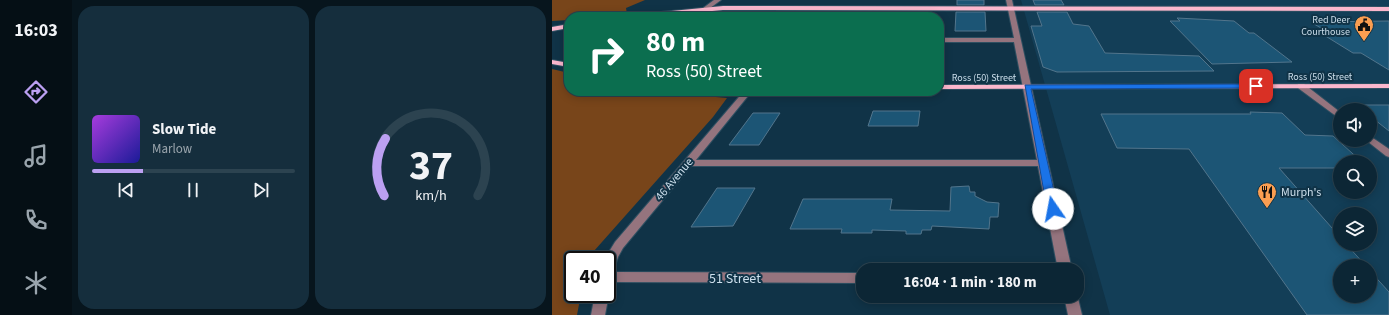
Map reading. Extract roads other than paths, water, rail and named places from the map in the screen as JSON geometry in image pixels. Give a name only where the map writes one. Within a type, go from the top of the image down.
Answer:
[{"type":"main road","points":[[677,12],[705,9],[1389,9]]},
{"type":"main road","points":[[552,28],[564,26]]},
{"type":"main road","points":[[552,62],[564,65]]},
{"type":"main road","name":"Ross (50) Street","points":[[944,87],[1389,86]]},
{"type":"street","points":[[701,12],[718,0]]},
{"type":"street","points":[[1009,0],[1064,263]]},
{"type":"street","points":[[944,40],[1017,40]]},
{"type":"street","points":[[1301,86],[1333,111]]},
{"type":"street","name":"46 Avenue","points":[[615,251],[744,96]]},
{"type":"street","points":[[1377,145],[1389,154]]},
{"type":"street","points":[[687,163],[1043,163]]},
{"type":"street","name":"51 Street","points":[[616,277],[856,278]]},
{"type":"street","points":[[598,315],[600,303]]},
{"type":"street","points":[[1072,303],[1075,315]]},
{"type":"place","name":"Red Deer Courthouse","points":[[1364,42]]},
{"type":"place","name":"Murph's","points":[[1267,209]]}]
